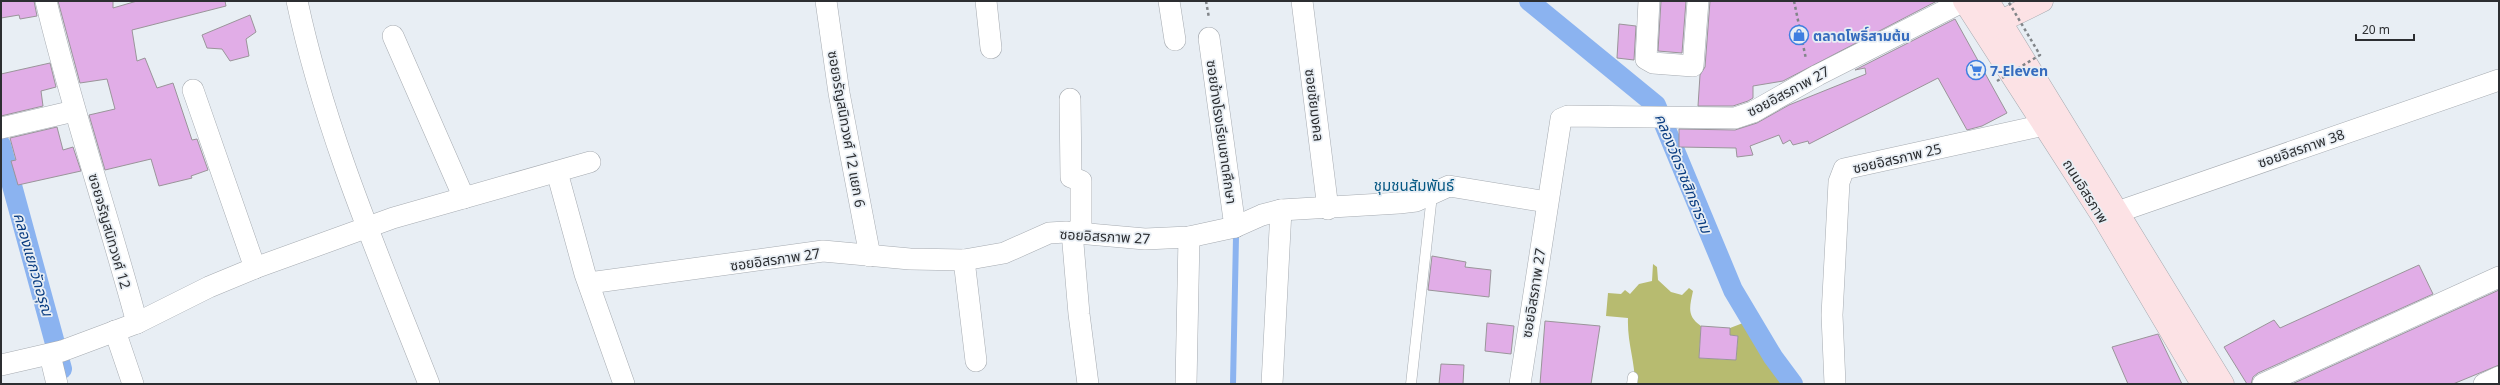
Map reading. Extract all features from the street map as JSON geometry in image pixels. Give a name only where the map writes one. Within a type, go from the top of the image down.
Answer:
[{"type":"main road","name":"ถนนอิสรภาพ","points":[[1964,1],[1997,17],[2044,125],[2111,215],[2202,384]]},
{"type":"main road","points":[[1988,1],[2111,215],[2223,384]]},
{"type":"main road","points":[[1997,17],[2042,1]]},
{"type":"street","name":"ซอยจรัญสนิทวงศ์ 12","points":[[46,1],[74,111],[137,323]]},
{"type":"street","points":[[297,1],[308,54],[368,228],[429,384]]},
{"type":"street","name":"ซอยจรัญสนิทวงศ์ 12 แยก 6","points":[[826,1],[839,93],[870,256]]},
{"type":"street","points":[[986,1],[992,48]]},
{"type":"street","points":[[1169,1],[1175,40]]},
{"type":"street","name":"ซอยชัยมงคล","points":[[1302,1],[1328,209]]},
{"type":"street","points":[[1649,1],[1646,59],[1653,63],[1692,66],[1698,1]]},
{"type":"street","name":"ซอยอิสรภาพ 27","points":[[1520,384],[1561,119],[1568,116],[1735,118],[1768,105],[1810,79],[1964,1]]},
{"type":"street","points":[[394,36],[464,198]]},
{"type":"street","name":"ซอยข้างโรงเรียนชาตศึกษา","points":[[1209,38],[1234,227]]},
{"type":"street","name":"ซอยอิสรภาพ 38","points":[[2111,215],[2499,80]]},
{"type":"street","points":[[193,90],[255,268]]},
{"type":"street","points":[[1070,98],[1071,176],[1081,181],[1077,232],[1079,314],[1088,384]]},
{"type":"street","points":[[2,128],[74,111]]},
{"type":"street","name":"ซอยอิสรภาพ 25","points":[[1836,384],[1832,295],[1839,182],[1844,170],[2044,125]]},
{"type":"street","points":[[1,365],[54,354],[137,323],[209,287],[255,268],[393,218],[590,162]]},
{"type":"street","points":[[557,172],[589,283],[624,384]]},
{"type":"street","name":"ซอยอิสรภาพ 27","points":[[589,283],[823,251],[841,251],[870,256],[964,260],[1004,253],[1049,233],[1077,232],[1145,238],[1189,237],[1234,227],[1262,214],[1281,210],[1328,209],[1399,203],[1432,195],[1449,186],[1458,186],[1547,202]]},
{"type":"street","points":[[1272,384],[1281,210]]},
{"type":"street","points":[[1186,384],[1189,237]]},
{"type":"street","points":[[964,260],[976,361]]},
{"type":"street","points":[[2263,384],[2499,277]]},
{"type":"street","points":[[115,331],[133,384]]},
{"type":"street","points":[[54,354],[57,384]]},
{"type":"street","points":[[2484,384],[2499,377]]},
{"type":"lane","points":[[1411,384],[1432,195]]},
{"type":"path","points":[[1794,1],[1810,79]]},
{"type":"path","points":[[1997,17],[2040,55],[1997,81]]},
{"type":"green space","points":[[1653,264],[1657,267],[1658,280],[1671,292],[1682,295],[1689,288],[1693,291],[1690,310],[1693,318],[1701,326],[1699,358],[1736,360],[1738,336],[1730,335],[1730,328],[1743,323],[1785,384],[1635,384],[1628,318],[1606,316],[1608,293],[1621,294],[1625,290],[1630,294],[1639,284],[1652,281]]},
{"type":"building","points":[[1,1],[34,1],[37,16],[20,19],[19,15],[1,18]]},
{"type":"building","points":[[58,1],[113,1],[113,8],[137,1],[225,1],[226,6],[132,30],[137,61],[145,58],[157,88],[173,83],[192,140],[197,139],[208,170],[191,176],[192,178],[159,186],[151,159],[105,170],[89,115],[115,109],[107,79],[80,83]]},
{"type":"building","points":[[1661,1],[1686,1],[1682,53],[1658,51]]},
{"type":"building","points":[[1710,1],[1937,1],[1783,81],[1753,86],[1753,98],[1748,101],[1733,106],[1698,106],[1700,75],[1705,67]]},
{"type":"building","points":[[250,15],[256,32],[246,39],[249,56],[230,61],[222,49],[207,48],[202,35]]},
{"type":"building","points":[[1955,19],[2007,113],[1982,126],[1967,130],[1938,78],[1809,144],[1808,141],[1793,145],[1790,140],[1783,144],[1779,135],[1750,146],[1753,155],[1737,157],[1736,148],[1679,147],[1679,129],[1735,130],[1757,123],[1789,105],[1866,74],[1865,68],[1855,70]]},
{"type":"building","points":[[1619,24],[1636,26],[1634,60],[1617,58]]},
{"type":"building","points":[[50,63],[56,87],[41,91],[43,106],[1,116],[1,74]]},
{"type":"building","points":[[57,127],[63,150],[73,147],[81,171],[18,185],[11,161],[16,160],[10,138]]},
{"type":"building","points":[[1432,256],[1466,262],[1465,267],[1491,270],[1489,297],[1428,290]]},
{"type":"building","points":[[2419,265],[2433,294],[2258,373],[2253,377],[2251,384],[2247,384],[2224,347],[2274,320],[2280,328]]},
{"type":"building","points":[[2499,290],[2499,365],[2453,384],[2292,384]]},
{"type":"building","points":[[1545,321],[1600,326],[1591,384],[1540,384]]},
{"type":"building","points":[[1487,323],[1514,326],[1511,354],[1485,351]]},
{"type":"building","points":[[1701,326],[1730,328],[1730,335],[1738,336],[1736,360],[1699,358]]},
{"type":"building","points":[[2158,334],[2182,384],[2128,384],[2112,347]]},
{"type":"building","points":[[1441,364],[1464,365],[1463,384],[1439,384]]},
{"type":"waterway","name":"คลองวัดราชสิทธาราม","points":[[1529,1],[1656,105],[1733,290],[1773,357],[1793,384]]},
{"type":"waterway","name":"คลองแยกวัดอรุณ","points":[[1,145],[62,369]]},
{"type":"waterway","points":[[1233,384],[1236,237]]},
{"type":"place","name":"ตลาดโพธิ์สามต้น","points":[[1799,35]]},
{"type":"place","name":"7-Eleven","points":[[1976,70]]},
{"type":"district","name":"ชุมชนสัมพันธ์","points":[[1414,185]]}]
